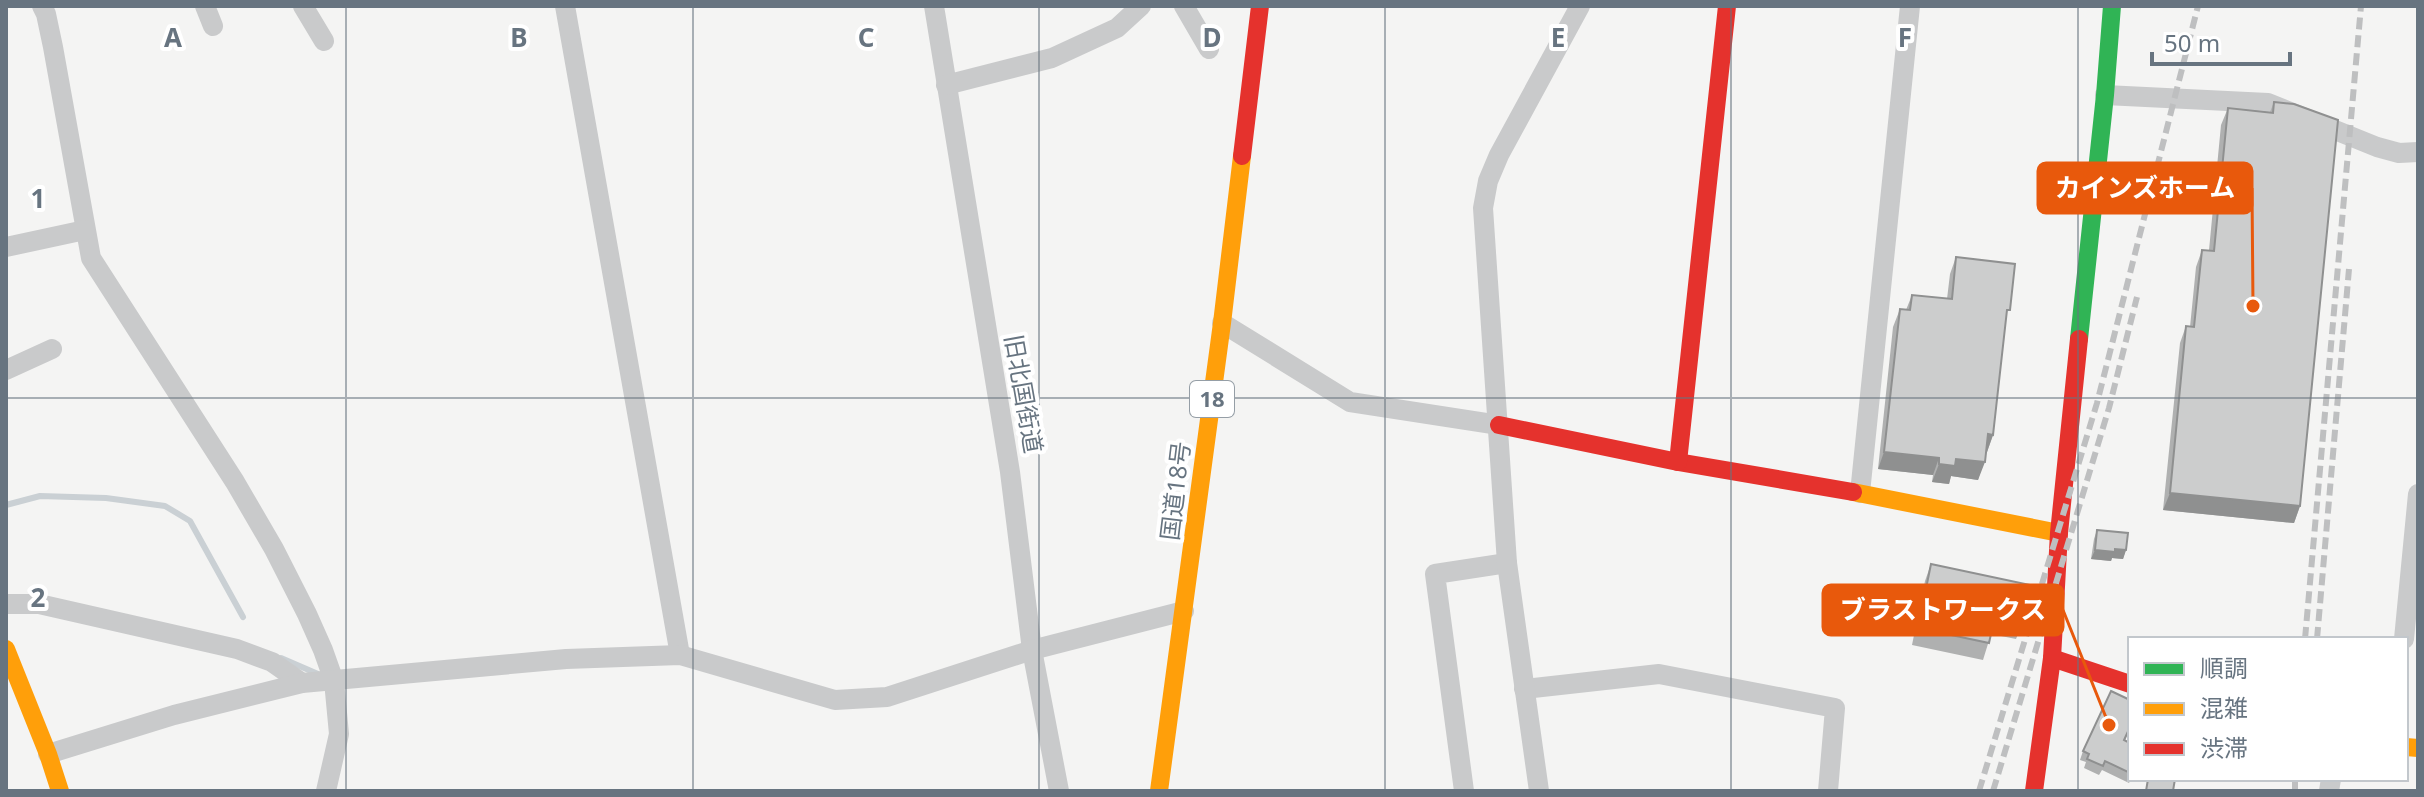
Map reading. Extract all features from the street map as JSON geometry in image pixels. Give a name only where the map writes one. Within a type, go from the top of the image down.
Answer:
[{"type":"main road","name":"国道18号","points":[[1159,791],[1222,323],[1260,6]]},
{"type":"main road","points":[[1678,462],[1727,6]]},
{"type":"main road","points":[[2034,791],[2052,658],[2059,533],[2112,6]]},
{"type":"main road","points":[[1499,425],[1678,462],[1860,493],[2059,533]]},
{"type":"main road","points":[[6,649],[60,791]]},
{"type":"main road","points":[[2052,658],[2128,683]]},
{"type":"street","points":[[42,6],[53,47],[91,258],[274,549],[307,614],[334,681],[339,734],[326,791]]},
{"type":"street","points":[[205,6],[213,26]]},
{"type":"street","points":[[303,6],[324,41]]},
{"type":"street","points":[[565,6],[680,655]]},
{"type":"street","name":"旧北国街道","points":[[934,6],[1010,472],[1032,650],[1059,791]]},
{"type":"street","points":[[946,85],[1052,58],[1117,28],[1141,6]]},
{"type":"street","points":[[1184,6],[1209,49]]},
{"type":"street","points":[[1539,791],[1507,563],[1483,208],[1488,181],[1499,155],[1580,6]]},
{"type":"street","points":[[1860,493],[1910,6]]},
{"type":"street","points":[[2105,95],[2268,103],[2377,147],[2399,153],[2418,152]]},
{"type":"street","points":[[6,247],[85,230]]},
{"type":"street","points":[[1222,323],[1350,402],[1499,425]]},
{"type":"street","points":[[6,370],[52,349]]},
{"type":"street","points":[[2404,637],[2418,494]]},
{"type":"street","points":[[1464,791],[1435,574],[1507,563]]},
{"type":"street","points":[[13,604],[39,604],[237,649],[272,662],[302,683]]},
{"type":"street","points":[[48,754],[174,715],[302,683],[566,659],[680,655],[835,700],[887,697],[1032,650],[1184,611]]},
{"type":"street","points":[[1524,689],[1659,674],[1835,708],[1828,791]]},
{"type":"building","points":[[2274,102],[2294,104],[2338,120],[2300,506],[2170,493],[2186,326],[2194,327],[2202,250],[2214,251],[2228,108],[2273,113]]},
{"type":"building","points":[[1956,257],[2015,264],[1993,435],[1988,434],[1985,462],[1956,459],[1955,466],[1939,464],[1939,458],[1884,452],[1900,309],[1910,310],[1912,295],[1952,299]]},
{"type":"building","points":[[2097,530],[2128,533],[2126,550],[2095,550]]},
{"type":"building","points":[[1931,564],[2030,585],[2023,622],[1995,616],[1989,643],[1918,628]]},
{"type":"building","points":[[2111,691],[2128,699],[2128,731],[2124,740],[2128,742],[2128,772],[2105,761],[2103,766],[2087,759],[2089,754],[2083,751]]},
{"type":"building","points":[[2148,781],[2175,781],[2173,791],[2146,791]]},
{"type":"waterway","points":[[6,505],[40,496],[106,498],[165,506],[190,521],[243,617]]},
{"type":"waterway","points":[[281,658],[318,674]]},
{"type":"railway","points":[[1979,791],[2097,403],[2198,6]]},
{"type":"railway","points":[[2305,637],[2361,6]]},
{"type":"railway","points":[[2317,637],[2349,269]]},
{"type":"railway","points":[[1993,791],[2109,408],[2137,297]]},
{"type":"railway","points":[[2295,781],[2295,791]]},
{"type":"traffic: fast","points":[[2079,339],[2112,6]]},
{"type":"traffic: slow","points":[[1159,791],[1242,156]]},
{"type":"traffic: slow","points":[[1853,492],[2059,533]]},
{"type":"traffic: slow","points":[[6,649],[60,791]]},
{"type":"traffic: slow","points":[[2408,747],[2418,748]]},
{"type":"traffic: jam","points":[[1242,156],[1260,6]]},
{"type":"traffic: jam","points":[[1678,462],[1727,6]]},
{"type":"traffic: jam","points":[[2034,791],[2052,658],[2059,533],[2079,339]]},
{"type":"traffic: jam","points":[[1499,425],[1678,462],[1853,492]]},
{"type":"traffic: jam","points":[[2052,658],[2128,683]]},
{"type":"place","name":"カインズホーム","points":[[2253,306]]},
{"type":"place","name":"ブラストワークス","points":[[2109,725]]}]
